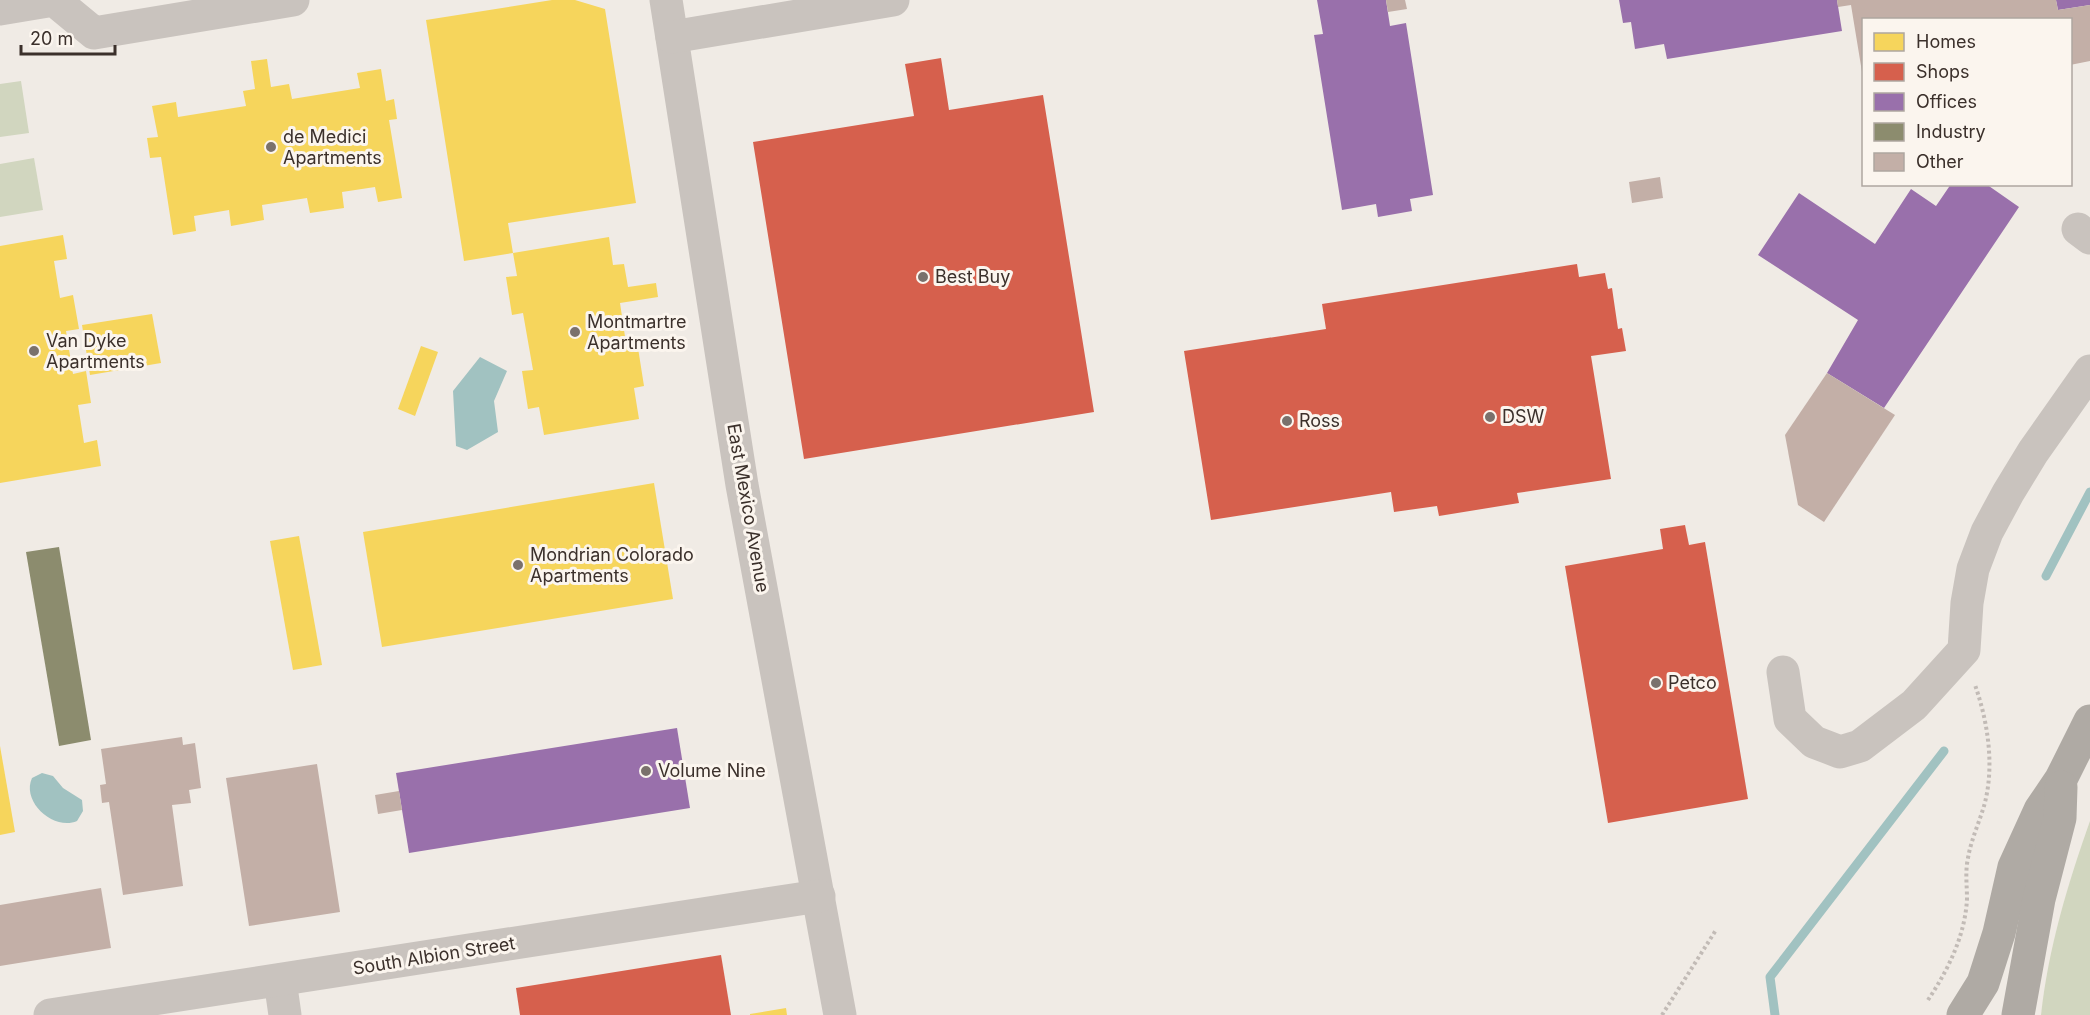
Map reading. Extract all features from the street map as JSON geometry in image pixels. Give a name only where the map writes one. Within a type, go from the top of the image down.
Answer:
[{"type":"highway","points":[[1963,1015],[1983,983],[1999,933],[2014,867],[2040,810],[2061,779],[2090,722]]},
{"type":"highway","points":[[2018,1015],[2037,909],[2060,818],[2061,779]]},
{"type":"street","points":[[0,9],[54,0],[94,33],[293,0]]},
{"type":"street","name":"East Mexico Avenue","points":[[666,0],[742,485],[840,1015]]},
{"type":"street","points":[[672,37],[852,3],[893,0]]},
{"type":"street","points":[[1783,672],[1790,719],[1814,742],[1840,752],[1860,746],[1914,705],[1964,650],[1973,569],[1984,540],[2007,494],[2033,452],[2090,371]]},
{"type":"street","name":"South Albion Street","points":[[50,1015],[819,896]]},
{"type":"street","points":[[280,980],[285,1015]]},
{"type":"path","points":[[1928,1000],[1947,969],[1962,932],[1967,899],[1965,880],[1968,855],[1988,788],[1988,742],[1984,710],[1964,650]]},
{"type":"path","points":[[1662,1015],[1716,930]]},
{"type":"green space","points":[[21,81],[29,133],[0,137],[0,84]]},
{"type":"green space","points":[[34,158],[43,210],[0,217],[0,164]]},
{"type":"green space","points":[[2090,821],[2090,1015],[2041,1015],[2060,916]]},
{"type":"water","points":[[480,357],[507,371],[494,401],[498,432],[467,450],[456,446],[453,391]]},
{"type":"water","points":[[42,773],[53,776],[63,788],[82,800],[83,811],[77,821],[59,822],[50,818],[35,805],[30,787],[32,778]]},
{"type":"building: Homes","points":[[552,0],[575,0],[605,9],[636,203],[508,223],[513,253],[464,261],[426,20]]},
{"type":"building: Homes","name":"de Medici Apartments","points":[[267,59],[271,87],[289,84],[292,99],[360,88],[357,73],[381,69],[386,101],[394,99],[397,119],[389,120],[402,198],[378,202],[375,187],[342,192],[344,208],[310,213],[307,198],[262,205],[264,220],[231,226],[229,210],[194,216],[196,231],[173,235],[161,157],[150,158],[147,138],[158,137],[152,106],[176,102],[178,117],[246,106],[243,91],[255,89],[251,61]]},
{"type":"building: Homes","name":"Van Dyke Apartments","points":[[63,235],[67,259],[54,261],[60,298],[73,295],[79,329],[66,331],[73,374],[86,371],[91,403],[78,405],[84,443],[97,440],[101,466],[0,483],[0,246]]},
{"type":"building: Homes","name":"Montmartre Apartments","points":[[609,237],[613,265],[624,264],[628,287],[656,283],[658,297],[620,303],[627,350],[638,348],[644,386],[634,388],[639,419],[544,435],[539,407],[528,409],[522,371],[533,370],[523,313],[512,315],[506,277],[517,276],[513,253]]},
{"type":"building: Homes","points":[[152,314],[161,363],[90,375],[82,325]]},
{"type":"building: Homes","points":[[421,346],[438,352],[415,416],[398,409]]},
{"type":"building: Homes","name":"Mondrian Colorado Apartments","points":[[654,483],[673,599],[382,647],[363,532]]},
{"type":"building: Homes","points":[[299,536],[322,665],[293,670],[270,541]]},
{"type":"building: Homes","points":[[0,746],[15,832],[0,835]]},
{"type":"building: Homes","points":[[786,1008],[787,1015],[750,1015],[750,1014]]},
{"type":"building: Shops","name":"Best Buy","points":[[941,58],[949,110],[1043,95],[1094,412],[804,459],[753,142],[914,116],[905,64]]},
{"type":"building: Shops","points":[[1577,264],[1579,277],[1605,273],[1608,289],[1612,288],[1618,329],[1622,328],[1626,351],[1591,356],[1611,479],[1517,493],[1519,503],[1439,516],[1437,506],[1394,512],[1391,492],[1211,520],[1184,351],[1326,329],[1322,304]]},
{"type":"building: Shops","name":"Petco","points":[[1685,525],[1689,545],[1705,542],[1748,799],[1608,823],[1565,566],[1663,549],[1660,529]]},
{"type":"building: Shops","points":[[721,955],[731,1015],[520,1015],[516,988]]},
{"type":"building: Offices","points":[[1317,0],[1386,0],[1390,26],[1406,23],[1433,195],[1410,199],[1412,211],[1378,217],[1376,204],[1342,210],[1314,35],[1323,34]]},
{"type":"building: Offices","points":[[1619,0],[1837,0],[1842,31],[1667,59],[1664,44],[1635,49],[1631,22],[1623,23]]},
{"type":"building: Offices","points":[[2056,0],[2090,0],[2090,5],[2058,10]]},
{"type":"building: Offices","points":[[1950,186],[1989,186],[2019,207],[1884,408],[1827,373],[1858,320],[1758,255],[1799,193],[1875,244],[1911,189],[1936,206]]},
{"type":"building: Offices","points":[[677,728],[690,808],[409,853],[396,773]]},
{"type":"building: Industry","points":[[59,547],[91,740],[59,746],[26,552]]},
{"type":"building: Other","points":[[1386,0],[1405,0],[1407,9],[1388,12]]},
{"type":"building: Other","points":[[1837,0],[2056,0],[2058,10],[2090,5],[2090,61],[2072,65],[2072,18],[1862,18],[1862,72],[1851,5],[1838,7]]},
{"type":"building: Other","points":[[1660,177],[1663,198],[1632,203],[1629,182]]},
{"type":"building: Other","points":[[1827,373],[1895,415],[1824,522],[1798,505],[1785,435]]},
{"type":"building: Other","points":[[182,737],[183,745],[195,743],[201,788],[189,790],[191,803],[172,805],[183,886],[123,895],[109,802],[102,803],[100,785],[106,784],[101,749]]},
{"type":"building: Other","points":[[317,764],[340,912],[249,926],[226,778]]},
{"type":"building: Other","points":[[399,791],[402,810],[378,814],[375,795]]},
{"type":"building: Other","points":[[101,888],[111,948],[0,966],[0,905]]},
{"type":"waterway","points":[[2046,576],[2090,492]]},
{"type":"waterway","points":[[1775,1015],[1770,977],[1944,751]]},
{"type":"place","name":"de Medici Apartments","points":[[271,147]]},
{"type":"place","name":"Best Buy","points":[[923,277]]},
{"type":"place","name":"Montmartre Apartments","points":[[575,332]]},
{"type":"place","name":"Van Dyke Apartments","points":[[34,351]]},
{"type":"place","name":"DSW","points":[[1490,417]]},
{"type":"place","name":"Ross","points":[[1287,421]]},
{"type":"place","name":"Mondrian Colorado Apartments","points":[[518,565]]},
{"type":"place","name":"Petco","points":[[1656,683]]},
{"type":"place","name":"Volume Nine","points":[[646,771]]}]
